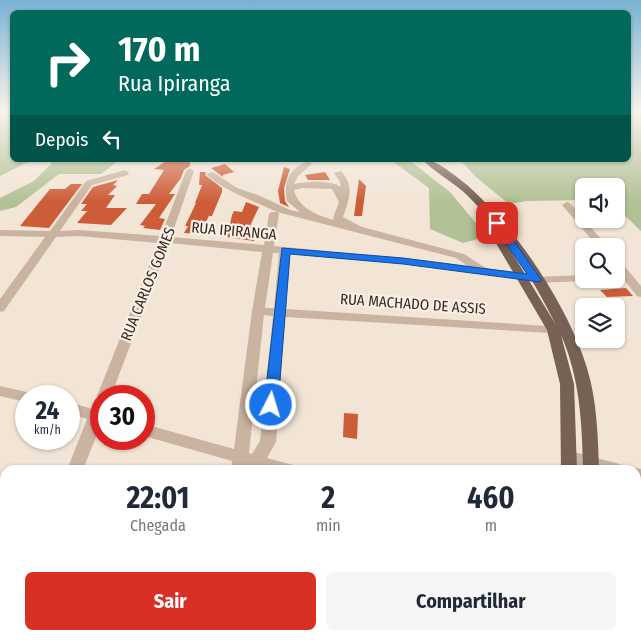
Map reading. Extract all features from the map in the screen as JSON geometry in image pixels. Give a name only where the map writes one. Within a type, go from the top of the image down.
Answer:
[{"type":"main road","points":[[421,162],[453,186],[478,212],[498,237],[553,330],[567,384],[569,464]]},
{"type":"main road","points":[[430,162],[475,198],[497,223],[536,280],[566,331],[584,385],[591,465]]},
{"type":"street","points":[[308,164],[295,173],[290,186],[292,201],[312,217]]},
{"type":"street","name":"RUA CARLOS GOMES","points":[[108,385],[144,291],[166,240],[190,171]]},
{"type":"street","points":[[0,308],[89,183],[125,173]]},
{"type":"street","points":[[333,220],[344,202],[347,190],[346,183],[338,173]]},
{"type":"street","points":[[210,174],[234,190],[255,197],[287,212],[333,220],[360,230],[460,256],[486,272]]},
{"type":"street","points":[[290,186],[334,186],[338,189],[344,202]]},
{"type":"street","points":[[568,205],[595,238]]},
{"type":"street","points":[[155,434],[240,463],[258,312],[274,214]]},
{"type":"street","name":"RUA IPIRANGA","points":[[0,232],[79,233],[166,240],[403,261],[522,276],[536,280],[575,278]]},
{"type":"street","points":[[256,465],[268,442],[286,250]]},
{"type":"street","points":[[625,279],[641,293]]},
{"type":"street","name":"RUA MACHADO DE ASSIS","points":[[258,312],[566,331]]},
{"type":"street","points":[[0,391],[15,394]]},
{"type":"street","points":[[77,465],[90,436]]},
{"type":"green space","points":[[0,142],[10,142],[10,162],[31,162],[0,176]]},
{"type":"green space","points":[[631,142],[641,142],[641,231],[625,216],[625,178],[575,178],[575,200],[527,201],[509,204],[476,177],[462,162],[631,162]]},
{"type":"green space","points":[[52,162],[117,162],[101,174],[59,174],[16,207],[0,211],[0,198],[34,181]]},
{"type":"green space","points":[[394,162],[412,162],[450,192],[480,228],[482,238],[463,243],[430,229],[429,188]]},
{"type":"building","points":[[164,162],[190,162],[190,166],[184,170],[181,178],[169,194],[175,194],[159,218],[165,219],[160,230],[143,228],[145,226],[140,225],[156,204],[136,204],[142,194],[149,194],[164,170],[154,169]]},
{"type":"building","points":[[225,164],[234,172],[223,175],[223,177],[211,168]]},
{"type":"building","points":[[284,167],[290,169],[284,188],[285,201],[289,207],[280,203],[278,191]]},
{"type":"building","points":[[200,172],[206,172],[205,175],[222,188],[222,192],[212,216],[209,216],[199,234],[184,233],[188,226],[185,226],[202,185],[199,185]]},
{"type":"building","points":[[325,172],[330,180],[308,180],[305,175]]},
{"type":"building","points":[[359,179],[366,186],[362,216],[354,216]]},
{"type":"building","points":[[118,180],[113,185],[117,186],[108,195],[115,195],[106,208],[127,208],[111,225],[77,223],[87,211],[81,211],[87,204],[81,204],[93,187]]},
{"type":"building","points":[[71,184],[82,184],[49,228],[20,226],[50,189],[65,189]]},
{"type":"building","points":[[246,202],[259,207],[250,226],[260,227],[254,241],[227,237],[234,211],[242,212]]},
{"type":"building","points":[[626,288],[633,296],[607,297],[600,290]]},
{"type":"building","points":[[344,413],[358,414],[357,439],[343,437]]},
{"type":"route","points":[[271,405],[286,250],[403,261],[522,276],[536,280],[497,223]]}]
